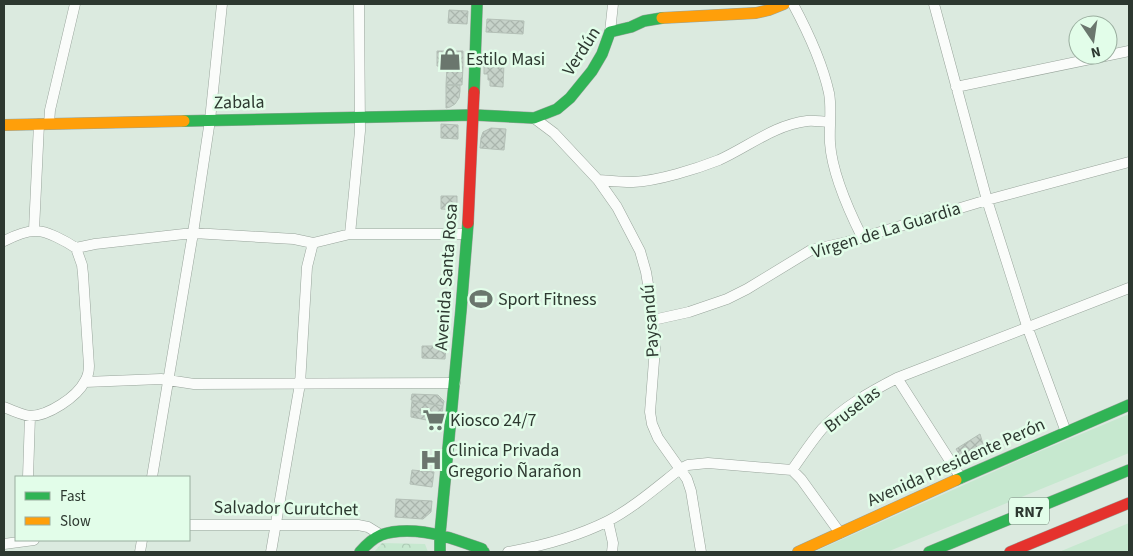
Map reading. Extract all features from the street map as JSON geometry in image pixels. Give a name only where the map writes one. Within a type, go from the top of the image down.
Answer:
[{"type":"main road","name":"Avenida Santa Rosa","points":[[440,552],[440,534],[467,234],[474,115],[477,4]]},
{"type":"main road","name":"Verdún","points":[[474,115],[534,118],[557,109],[570,98],[592,71],[602,54],[610,32],[631,27],[644,21],[670,17],[756,13],[784,4]]},
{"type":"main road","name":"Zabala","points":[[4,125],[474,115]]},
{"type":"main road","name":"Avenida Presidente Perón","points":[[798,552],[1129,405]]},
{"type":"main road","name":"RN7","points":[[929,552],[1129,470]]},
{"type":"main road","name":"RN7","points":[[1010,552],[1129,503]]},
{"type":"main road","points":[[360,552],[368,543],[381,535],[392,531],[406,530],[440,534],[492,552]]},
{"type":"street","points":[[34,230],[44,124],[50,110],[75,4]]},
{"type":"street","points":[[152,476],[194,233],[210,120],[222,4]]},
{"type":"street","points":[[350,234],[360,117],[360,4]]},
{"type":"street","points":[[610,32],[613,4]]},
{"type":"street","points":[[793,4],[819,57],[830,96],[830,144],[834,164],[851,213],[862,237]]},
{"type":"street","points":[[934,4],[987,200],[1027,326],[1066,432]]},
{"type":"street","points":[[956,87],[1129,51]]},
{"type":"street","name":"Paysandú","points":[[534,118],[554,133],[598,180],[617,208],[640,251],[646,272],[655,348],[650,412],[652,424],[658,438],[688,479],[701,552]]},
{"type":"street","points":[[598,180],[635,182],[671,175],[720,159],[779,128],[809,121],[830,122]]},
{"type":"street","name":"Virgen de La Guardia","points":[[653,320],[689,312],[720,301],[747,289],[811,250],[847,242],[987,200],[1129,162]]},
{"type":"street","points":[[4,241],[34,230],[43,232],[76,248],[95,244],[194,233],[294,239],[313,243],[350,234],[467,234]]},
{"type":"street","points":[[270,552],[300,384],[307,267],[313,243]]},
{"type":"street","points":[[4,407],[30,416],[48,412],[74,395],[85,382],[89,366],[84,284],[82,265],[76,248]]},
{"type":"street","name":"Bruselas","points":[[792,470],[817,436],[836,416],[874,390],[897,378],[1027,326],[1129,288]]},
{"type":"street","points":[[897,378],[961,478]]},
{"type":"street","points":[[85,382],[161,379],[194,384],[455,383]]},
{"type":"street","points":[[28,476],[30,416]]},
{"type":"street","points":[[508,552],[558,541],[608,521],[680,469],[688,465],[708,463],[792,470],[801,479],[840,533]]},
{"type":"street","points":[[608,521],[613,543],[612,552]]},
{"type":"street","name":"Salvador Curutchet","points":[[190,525],[358,525],[368,527],[381,535]]},
{"type":"street","points":[[4,544],[22,541]]},
{"type":"green space","points":[[1129,414],[1129,453],[887,552],[814,552],[1031,455]]},
{"type":"green space","points":[[1129,523],[1129,552],[1059,552]]},
{"type":"green space","points":[[382,543],[425,544],[428,552],[374,552]]},
{"type":"building","points":[[449,10],[468,11],[467,24],[448,23]]},
{"type":"building","points":[[487,19],[524,21],[523,34],[486,32]]},
{"type":"building","name":"Estilo Masi","points":[[437,51],[463,51],[463,67],[437,66]]},
{"type":"building","points":[[484,63],[504,64],[503,87],[490,86],[488,74],[484,74]]},
{"type":"building","points":[[447,66],[463,67],[462,85],[446,85]]},
{"type":"building","points":[[446,85],[460,85],[460,91],[459,98],[455,104],[446,108]]},
{"type":"building","points":[[441,124],[458,125],[458,139],[441,138]]},
{"type":"building","points":[[491,128],[506,129],[504,150],[480,148],[483,132]]},
{"type":"building","points":[[441,196],[457,196],[457,210],[441,209]]},
{"type":"building","points":[[422,346],[446,346],[445,359],[422,358]]},
{"type":"building","points":[[412,394],[438,395],[444,401],[443,406],[411,400]]},
{"type":"building","points":[[412,401],[443,406],[442,417],[411,411]]},
{"type":"building","name":"Kiosco 24/7","points":[[411,411],[442,417],[442,423],[411,417]]},
{"type":"building","points":[[980,434],[986,454],[972,461],[962,458],[956,449]]},
{"type":"building","points":[[412,470],[434,472],[432,487],[410,484]]},
{"type":"building","points":[[396,499],[432,501],[431,512],[423,519],[395,517]]},
{"type":"traffic: fast","points":[[474,92],[477,4]]},
{"type":"traffic: fast","points":[[184,121],[474,115],[534,118],[557,109],[570,98],[592,71],[602,54],[610,32],[631,27],[644,21],[662,18]]},
{"type":"traffic: fast","points":[[440,552],[440,534],[468,223]]},
{"type":"traffic: fast","points":[[956,480],[1129,405]]},
{"type":"traffic: fast","points":[[929,552],[1129,470]]},
{"type":"traffic: fast","points":[[360,552],[369,542],[381,535],[404,531],[436,534],[482,549]]},
{"type":"traffic: fast","points":[[474,546],[484,552]]},
{"type":"traffic: slow","points":[[662,18],[756,13],[784,4]]},
{"type":"traffic: slow","points":[[4,125],[184,121]]},
{"type":"traffic: slow","points":[[798,552],[956,480]]},
{"type":"traffic: jam","points":[[468,223],[474,92]]},
{"type":"traffic: jam","points":[[1010,552],[1129,503]]},
{"type":"place","name":"Estilo Masi","points":[[450,59]]},
{"type":"place","name":"Sport Fitness","points":[[481,299]]},
{"type":"place","name":"Kiosco 24/7","points":[[434,420]]},
{"type":"place","name":"Clinica Privada Gregorio Ñarañon","points":[[431,460]]}]
